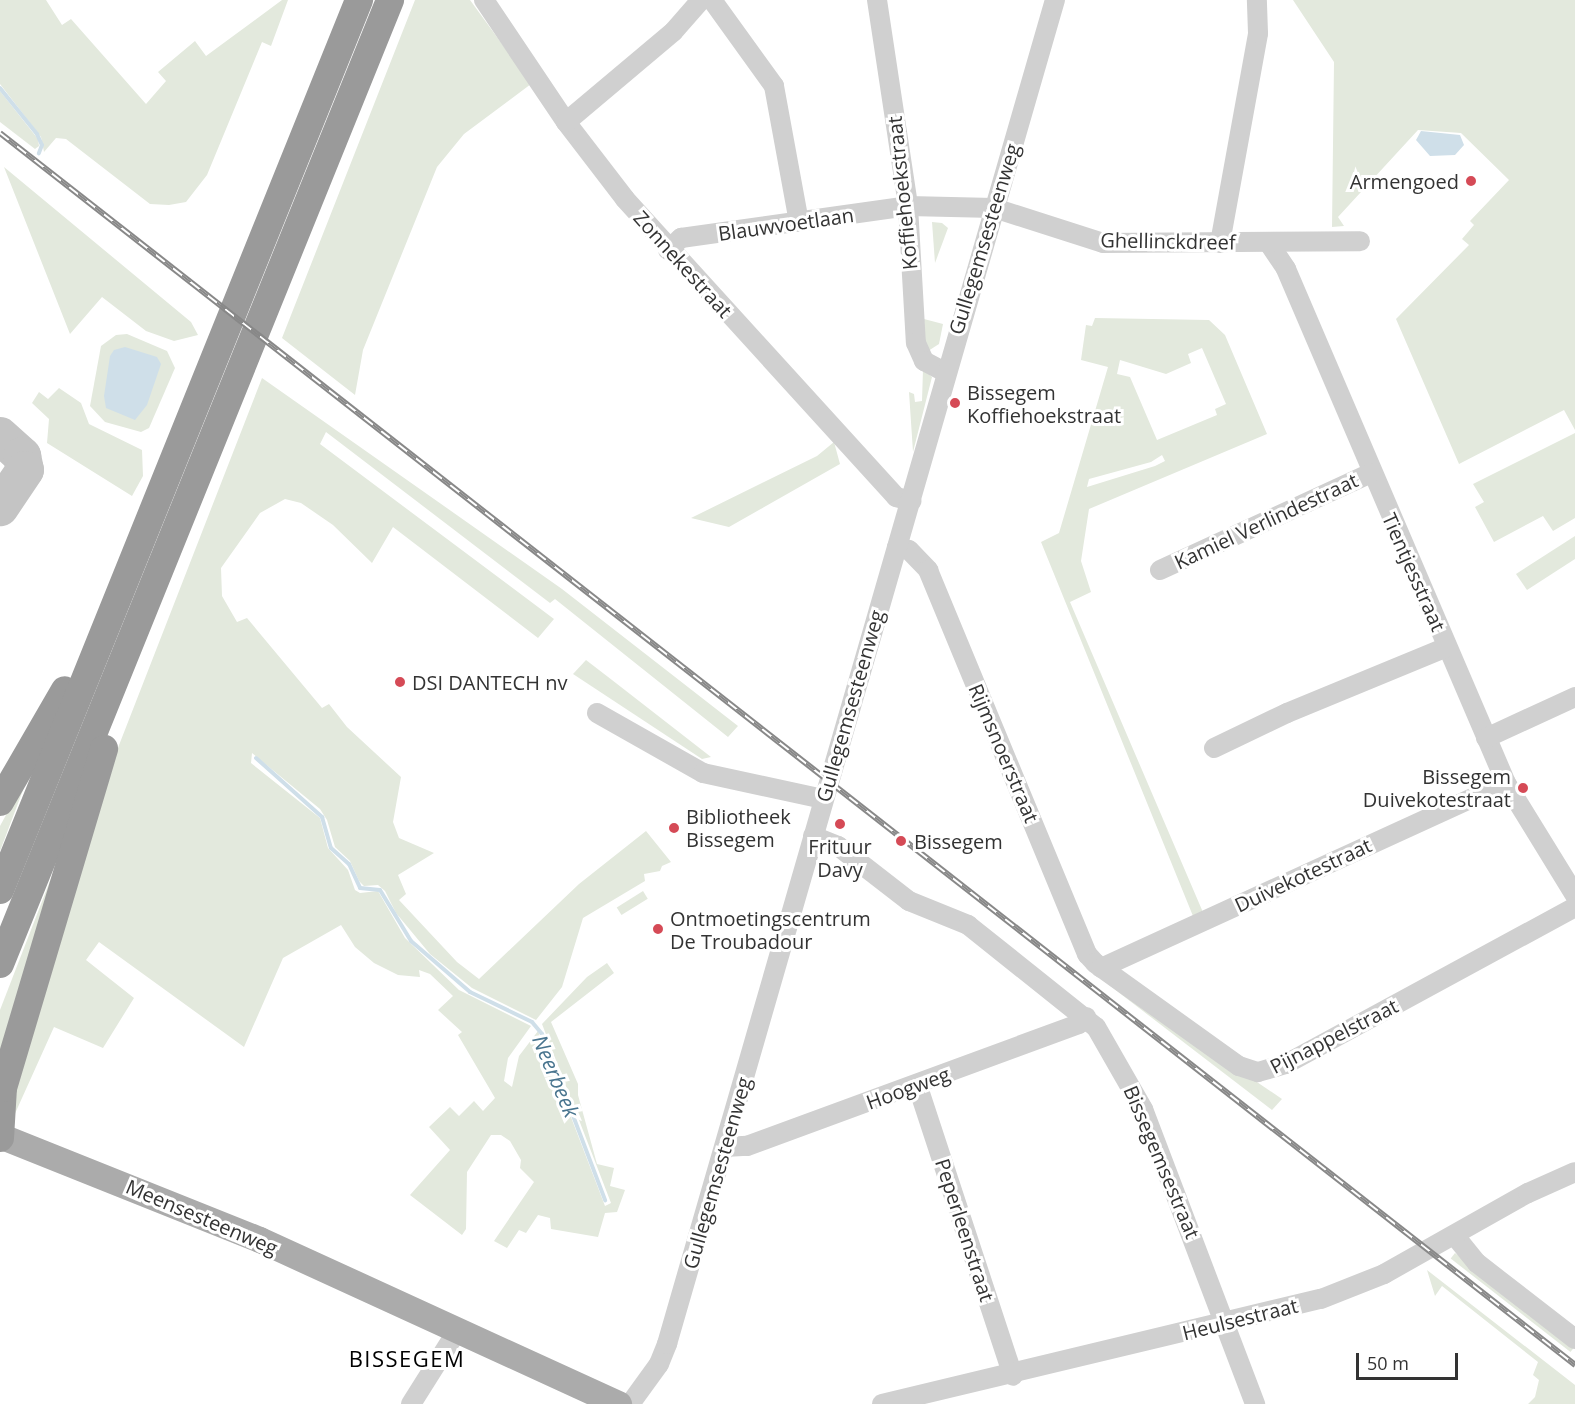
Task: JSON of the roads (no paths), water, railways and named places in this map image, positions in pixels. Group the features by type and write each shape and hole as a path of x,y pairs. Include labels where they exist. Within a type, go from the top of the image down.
{"highway":[{"path":"0,890 359,0"},
{"path":"0,964 138,629 390,0"},
{"path":"0,802 115,606"},
{"path":"0,1136 2,1090 138,629"}],"main road":[{"name":"Meensesteenweg","path":"0,1136 260,1240 456,1331"},
{"path":"456,1331 619,1404"}],"street":[{"name":"Zonnekestraat","path":"484,0 566,122 668,250 896,497 911,501"},
{"path":"566,122 673,33 701,0"},
{"path":"712,0 774,86 799,222"},
{"name":"Koffiehoekstraat","path":"877,0 908,206 916,344 924,361 945,372"},
{"name":"Gullegemsesteenweg","path":"630,1404 665,1353 823,799 911,501 945,372 1055,0"},
{"path":"1220,243 1258,33 1257,0"},
{"name":"Blauwvoetlaan","path":"668,250 681,238 908,206"},
{"name":"Ghellinckdreef","path":"908,206 994,208 1103,243 1360,241"},
{"name":"Tientjesstraat","path":"1268,242 1286,269 1371,473 1506,783 1575,895"},
{"name":"Kamiel Verlindestraat","path":"1160,570 1371,473"},
{"name":"Rijmsnoerstraat","path":"897,547 909,550 928,570 1087,954 1101,968"},
{"path":"1214,748 1287,713 1447,647"},
{"path":"1486,738 1575,697"},
{"path":"597,713 703,773 823,799"},
{"name":"Duivekotestraat","path":"1101,968 1506,783"},
{"name":"Bissegemsestraat","path":"813,836 838,846 916,905 953,917 1086,1017 1096,1027 1143,1108 1255,1404"},
{"name":"Pijnappelstraat","path":"1101,968 1239,1066 1258,1072 1286,1064 1575,907"},
{"name":"Hoogweg","path":"725,1147 747,1146 1079,1024 1086,1017"},
{"name":"Peperleenstraat","path":"917,1084 1013,1376"},
{"name":"Heulsestraat","path":"882,1404 1013,1376 1226,1324 1356,1286 1455,1236 1528,1193 1575,1172"},
{"path":"1455,1236 1477,1263 1575,1339"},
{"path":"412,1403 456,1331"}],"waterway":[{"path":"0,88 37,134 42,145 39,153"},
{"name":"Neerbeek","path":"256,758 322,817 331,848 349,864 360,888 380,890 411,941 470,992 532,1022 542,1034 605,1200"}],"railway":[{"path":"0,133 1575,1365"}],"place":[{"name":"Armengoed","path":"1471,181"},
{"name":"Bissegem Koffiehoekstraat","path":"955,403"},
{"name":"DSI DANTECH nv","path":"400,682"},
{"name":"Bissegem Duivekotestraat","path":"1523,788"},
{"name":"Frituur Davy","path":"840,824"},
{"name":"Bibliotheek Bissegem","path":"674,828"},
{"name":"Bissegem","path":"901,841"},
{"name":"Ontmoetingscentrum De Troubadour","path":"658,929"}],"district":[{"name":"BISSEGEM","path":"407,1359"}]}
